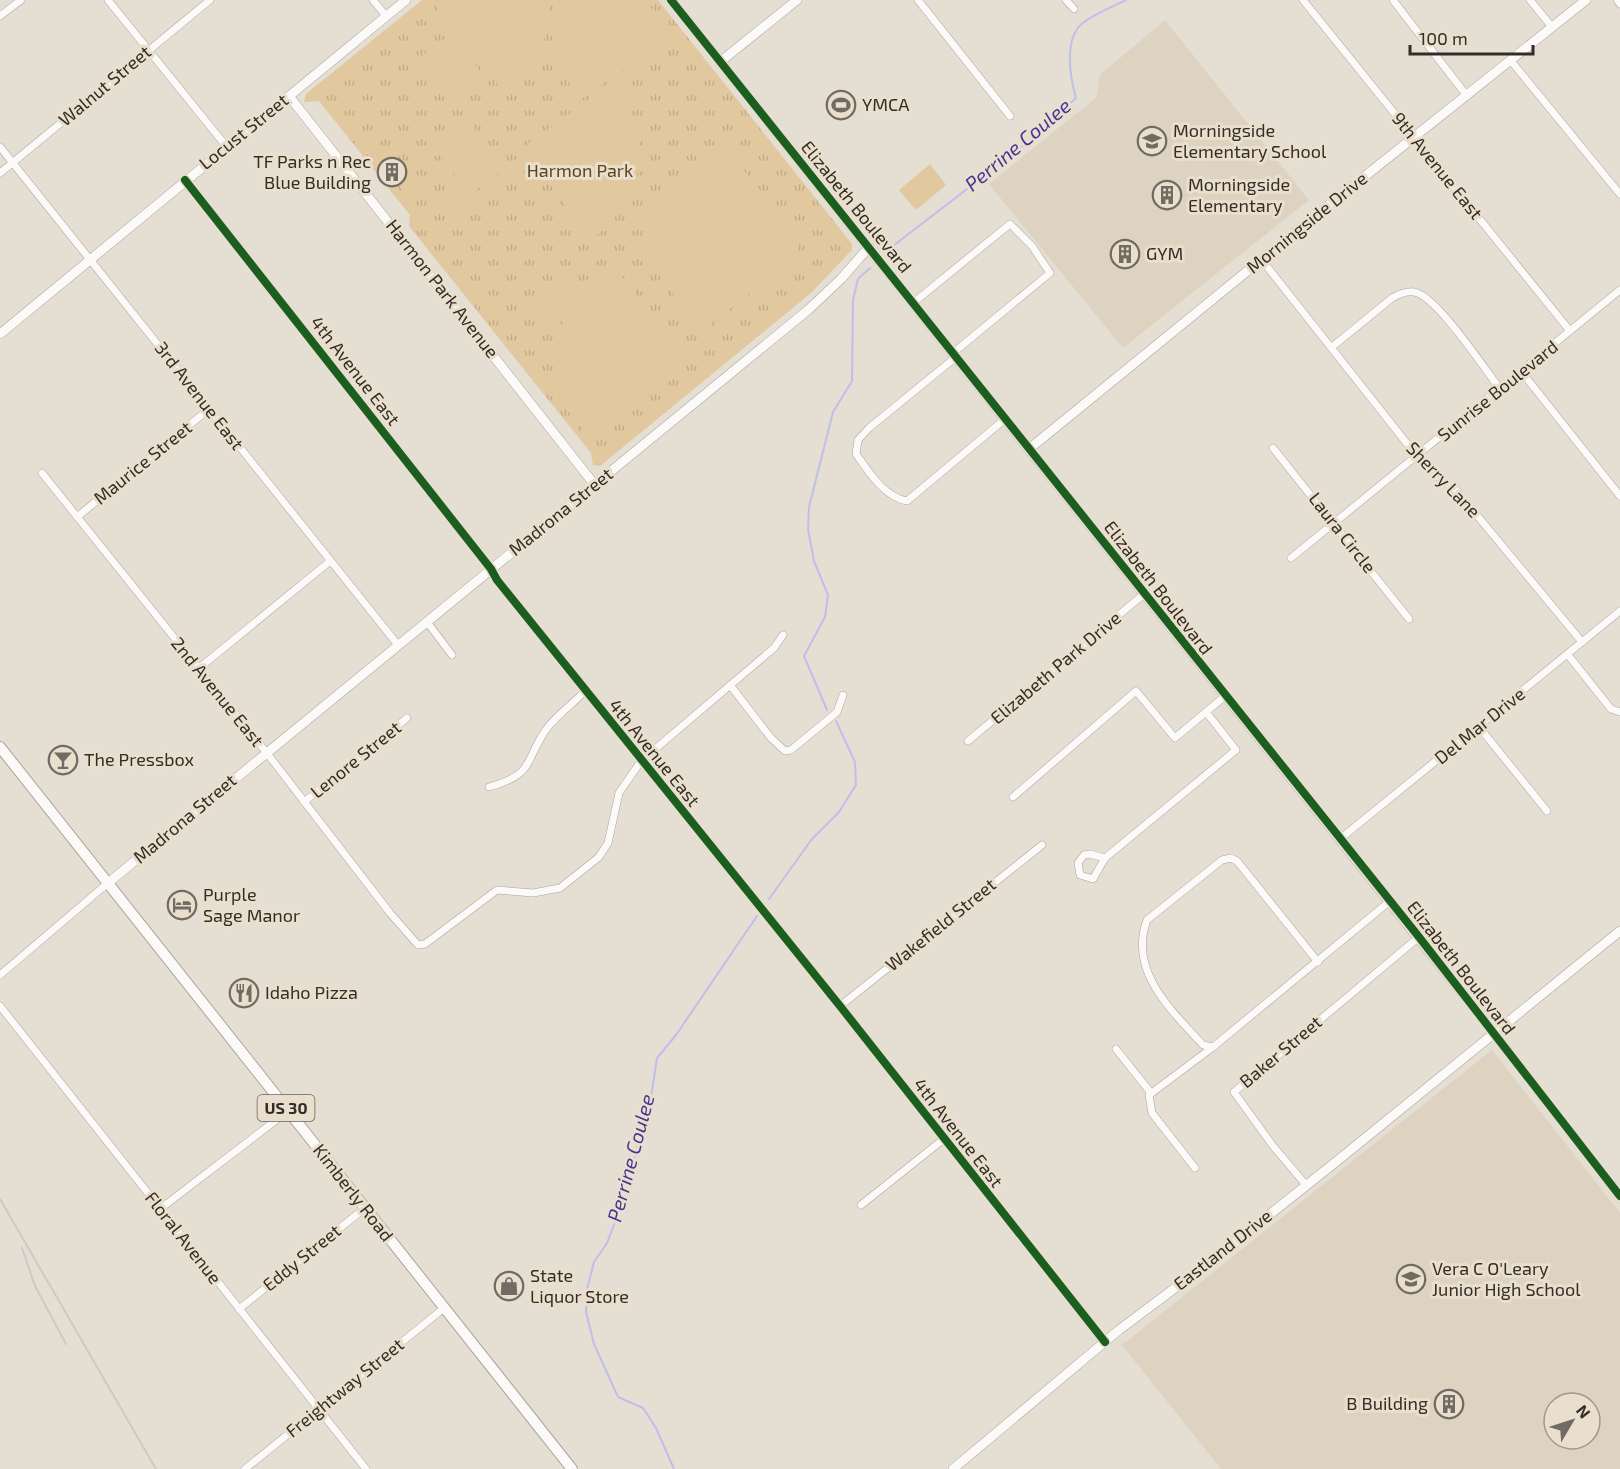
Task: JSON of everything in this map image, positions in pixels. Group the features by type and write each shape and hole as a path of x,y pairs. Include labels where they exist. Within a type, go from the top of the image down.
{"main road":[{"name":"Kimberly Road","path":"0,747 572,1469"}],"street":[{"path":"0,16 21,0"},
{"path":"108,0 226,146"},
{"name":"Walnut Street","path":"0,173 210,0"},
{"path":"373,0 386,16"},
{"name":"Locust Street","path":"0,334 406,0"},
{"name":"Elizabeth Boulevard","path":"670,0 1419,937 1620,1196"},
{"path":"720,62 797,0"},
{"path":"918,0 1010,116"},
{"path":"1066,0 1074,9"},
{"name":"9th Avenue East","path":"1303,0 1570,332"},
{"path":"1393,0 1467,96"},
{"path":"1530,0 1552,27"},
{"name":"Morningside Drive","path":"1029,449 1261,259 1586,0"},
{"path":"1617,0 1620,4"},
{"path":"1512,61 1620,194"},
{"name":"Harmon Park Avenue","path":"288,96 594,484"},
{"name":"3rd Avenue East","path":"0,147 329,562 398,645"},
{"name":"4th Avenue East","path":"185,180 491,569 497,580 840,1006 1105,1341"},
{"path":"913,303 1010,224 1032,246 1050,273 869,428 858,440 856,454 868,471 894,498 906,501 1005,419"},
{"name":"Madrona Street","path":"108,883 808,310 841,279 869,247"},
{"name":"Sherry Lane","path":"1261,259 1416,455 1429,470 1456,490 1582,642"},
{"name":"Sunrise Boulevard","path":"1291,558 1620,290"},
{"path":"1332,347 1392,298 1403,292 1413,292 1432,301 1500,388"},
{"path":"1521,371 1620,496"},
{"name":"Maurice Street","path":"78,517 209,409"},
{"name":"Laura Circle","path":"1274,447 1409,619"},
{"name":"2nd Avenue East","path":"42,473 266,752 390,913 418,945 425,944 497,890 533,893 560,888 599,857 608,843 619,793 641,761"},
{"path":"198,669 329,562"},
{"name":"Elizabeth Park Drive","path":"968,741 1144,594"},
{"name":"Del Mar Drive","path":"1340,839 1620,611"},
{"path":"427,622 452,655"},
{"path":"641,761 774,648 783,635"},
{"path":"1568,655 1611,709 1620,712"},
{"path":"730,685 771,738 785,750 791,750 837,712 843,695"},
{"path":"489,787 513,780 523,773 546,729 585,691"},
{"path":"1013,797 1136,691 1175,738 1225,696"},
{"path":"1106,858 1236,750 1206,712"},
{"name":"Lenore Street","path":"304,802 407,718"},
{"path":"1479,727 1547,811"},
{"name":"Wakefield Street","path":"840,1006 1042,845"},
{"path":"1213,1047 1203,1045 1147,977 1142,948 1143,931 1147,920 1163,907 1222,860 1231,858 1237,861 1318,962"},
{"path":"0,975 108,883"},
{"path":"1195,1168 1152,1113 1149,1095 1213,1047 1390,901"},
{"name":"Eastland Drive","path":"953,1469 1105,1341 1306,1185 1620,930"},
{"name":"Baker Street","path":"1306,1185 1273,1146 1234,1092 1419,937"},
{"name":"Floral Avenue","path":"0,1006 366,1469"},
{"path":"1116,1049 1151,1094"},
{"path":"160,1209 288,1111"},
{"path":"861,1205 945,1138"},
{"name":"Eddy Street","path":"239,1309 365,1208"},
{"name":"Freightway Street","path":"245,1469 444,1308"}],"shaded area":[{"name":"Morningside Elementary School","path":"1165,20 1309,200 1123,348 989,184 1096,98 1100,75"},
{"name":"Vera C O'Leary Junior High School","path":"1492,1050 1620,1213 1620,1469 1221,1469 1122,1345"}],"green space":[{"name":"Harmon Park","path":"422,0 658,0 852,244 852,250 811,293 600,466 593,465 591,453 409,226 410,215 319,101 304,102 306,94"},
{"path":"437,0 550,0 547,27 538,52 523,73 503,91 437,9"},
{"path":"560,0 645,0 667,28 665,40 579,101 561,64 558,52 556,29"},
{"path":"451,34 483,75 448,102 415,61"},
{"path":"614,81 636,123 640,145 639,165 634,185 624,204 610,222 592,239 526,154 529,143"},
{"path":"468,120 506,168 470,195 433,147"},
{"path":"723,145 800,239 798,256 703,330 657,272 647,251 646,232 651,214 661,198 691,169"},
{"path":"930,164 946,185 916,210 899,190"},
{"path":"414,175 419,181 405,193 400,187"},
{"path":"460,183 471,198 448,216 436,201"},
{"path":"614,266 685,358 685,368 593,442 574,420 565,405 557,383 554,363 555,344 570,310 597,280"},
{"path":"561,274 572,279 575,285 571,298 545,319 537,321 526,314 526,302"}],"waterway":[{"name":"Perrine Coulee","path":"889,249 1023,146 1076,98 1070,58 1073,37 1077,29 1094,16 1126,0"},
{"name":"Perrine Coulee","path":"827,710 804,656 825,617 828,595 814,561 808,529 809,507 833,412 852,381 853,300 858,279 870,268"},
{"name":"Perrine Coulee","path":"769,899 812,839 839,812 856,785 855,762 836,721"},
{"name":"Perrine Coulee","path":"674,1469 656,1428 643,1408 618,1397 594,1344 586,1312 587,1289 594,1262 607,1243 622,1204 652,1091 657,1058 676,1035 757,916"}],"railway":[{"path":"0,1199 156,1469"},
{"path":"22,1248 35,1286 66,1344"}],"cycle path":[{"path":"671,0 1419,937 1620,1196"},
{"path":"185,180 491,569 497,580 840,1006 1105,1342"}],"place":[{"name":"YMCA","path":"841,105"},
{"name":"Morningside Elementary School","path":"1152,141"},
{"name":"TF Parks n Rec Blue Building","path":"392,172"},
{"name":"Morningside Elementary","path":"1167,195"},
{"name":"GYM","path":"1125,254"},
{"name":"The Pressbox","path":"63,760"},
{"name":"Purple Sage Manor","path":"182,905"},
{"name":"Idaho Pizza","path":"244,993"},
{"name":"Vera C O'Leary Junior High School","path":"1411,1279"},
{"name":"State Liquor Store","path":"509,1286"},
{"name":"B Building","path":"1449,1404"}]}
